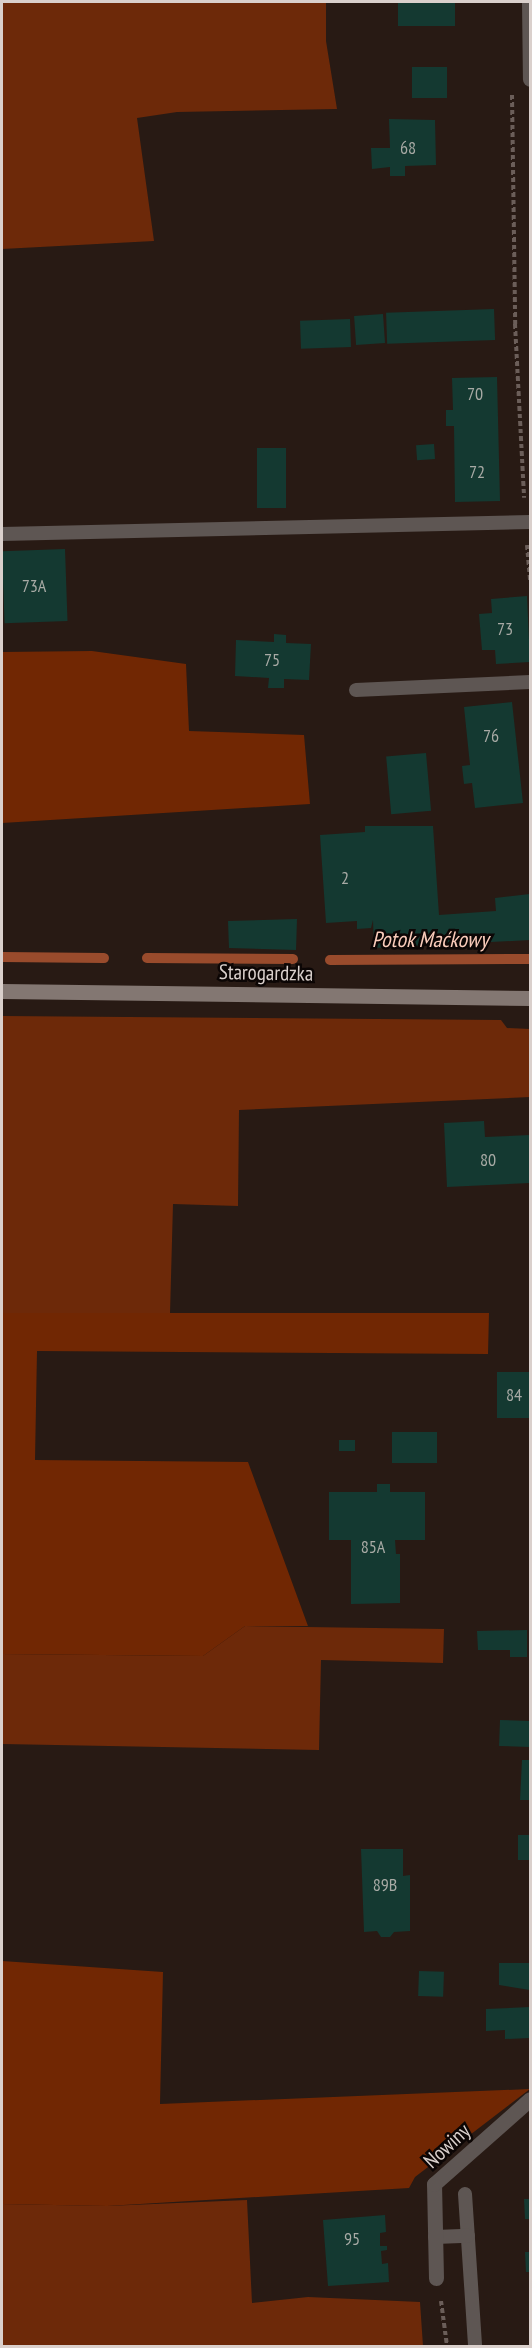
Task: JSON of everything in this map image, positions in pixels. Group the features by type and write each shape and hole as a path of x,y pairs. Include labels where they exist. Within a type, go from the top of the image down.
{"main road":[{"name":"Starogardzka","path":"2,991 531,998"}],"street":[{"path":"529,2 531,79"},
{"name":"Nowiny","path":"436,2278 434,2184 531,2099"}],"lane":[{"path":"2,534 528,522"},
{"path":"356,690 531,682"},
{"path":"465,2194 475,2346"},
{"path":"435,2238 468,2236"}],"path":[{"path":"512,85 515,324 531,580"},
{"path":"436,2278 432,2288 442,2301 447,2346"}],"shaded area":[{"path":"2,2 326,2 326,41 337,109 177,112 137,118 154,241 2,249"},
{"path":"92,651 186,664 189,731 304,735 310,804 2,823 2,652"},
{"path":"2,1016 501,1020 507,1028 530,1029 530,1097 239,1110 238,1206 173,1204 170,1314 2,1313"},
{"path":"2,1313 489,1313 488,1354 37,1351 35,1460 248,1462 308,1626 245,1626 203,1656 2,1654"},
{"path":"245,1626 444,1629 443,1663 321,1660 319,1750 2,1744 2,1654 203,1656"},
{"path":"2,1961 163,1972 160,2104 530,2089 415,2177 409,2188 107,2206 2,2204"},
{"path":"247,2200 252,2303 308,2297 420,2302 423,2346 2,2346 2,2204 107,2206"}],"building":[{"path":"398,2 455,2 455,26 398,26"},
{"path":"412,67 447,67 447,98 412,98"},
{"path":"389,119 435,120 436,165 405,166 405,176 390,176 390,167 372,169 371,148 390,148"},
{"path":"494,309 495,340 387,344 386,313"},
{"path":"383,314 385,343 356,345 354,316"},
{"path":"350,319 351,347 301,349 300,321"},
{"path":"497,377 500,501 455,502 454,426 446,426 446,410 453,410 452,378"},
{"path":"434,444 435,459 417,460 416,445"},
{"path":"257,448 286,448 286,508 257,508"},
{"path":"65,549 68,621 5,623 2,551"},
{"path":"527,596 530,662 496,664 495,650 482,650 479,614 492,613 491,599"},
{"path":"274,634 286,635 286,643 311,644 309,680 284,679 284,688 268,688 269,678 235,676 236,640 274,642"},
{"path":"512,702 523,803 475,808 472,783 464,784 462,766 470,765 464,707"},
{"path":"426,753 431,811 391,814 386,756"},
{"path":"365,826 433,826 439,915 496,911 495,898 530,894 530,940 374,948 373,920 371,928 357,929 357,921 326,923 320,835 365,832"},
{"path":"297,919 296,950 229,948 228,921"},
{"path":"484,1121 485,1137 530,1135 530,1183 447,1187 444,1123"},
{"path":"497,1372 530,1372 530,1418 497,1418"},
{"path":"392,1432 437,1432 437,1463 392,1463"},
{"path":"339,1440 355,1440 355,1451 339,1451"},
{"path":"377,1484 390,1484 390,1492 425,1492 425,1540 395,1540 396,1554 400,1554 400,1603 351,1604 351,1540 329,1540 329,1492 377,1492"},
{"path":"527,1630 527,1657 510,1657 510,1650 478,1650 477,1631"},
{"path":"500,1720 530,1721 529,1747 499,1746"},
{"path":"522,1760 530,1760 530,1800 520,1800"},
{"path":"518,1835 530,1835 530,1860 518,1860"},
{"path":"361,1849 403,1849 403,1876 410,1875 410,1931 394,1932 390,1937 381,1937 377,1931 364,1932"},
{"path":"499,1963 530,1963 530,1990 499,1985"},
{"path":"419,1971 444,1972 443,1997 418,1996"},
{"path":"530,2007 530,2038 505,2039 505,2030 486,2031 486,2009"},
{"path":"524,2199 530,2199 530,2219 525,2219"},
{"path":"385,2215 386,2232 380,2233 380,2246 387,2246 387,2250 381,2251 382,2264 388,2263 389,2282 328,2286 323,2220"},
{"path":"525,2252 530,2252 530,2272 526,2272"}],"waterway":[{"name":"Potok Maćkowy","path":"2,957 104,958"},
{"name":"Potok Maćkowy","path":"147,958 293,959"},
{"name":"Potok Maćkowy","path":"330,960 530,959"}]}
